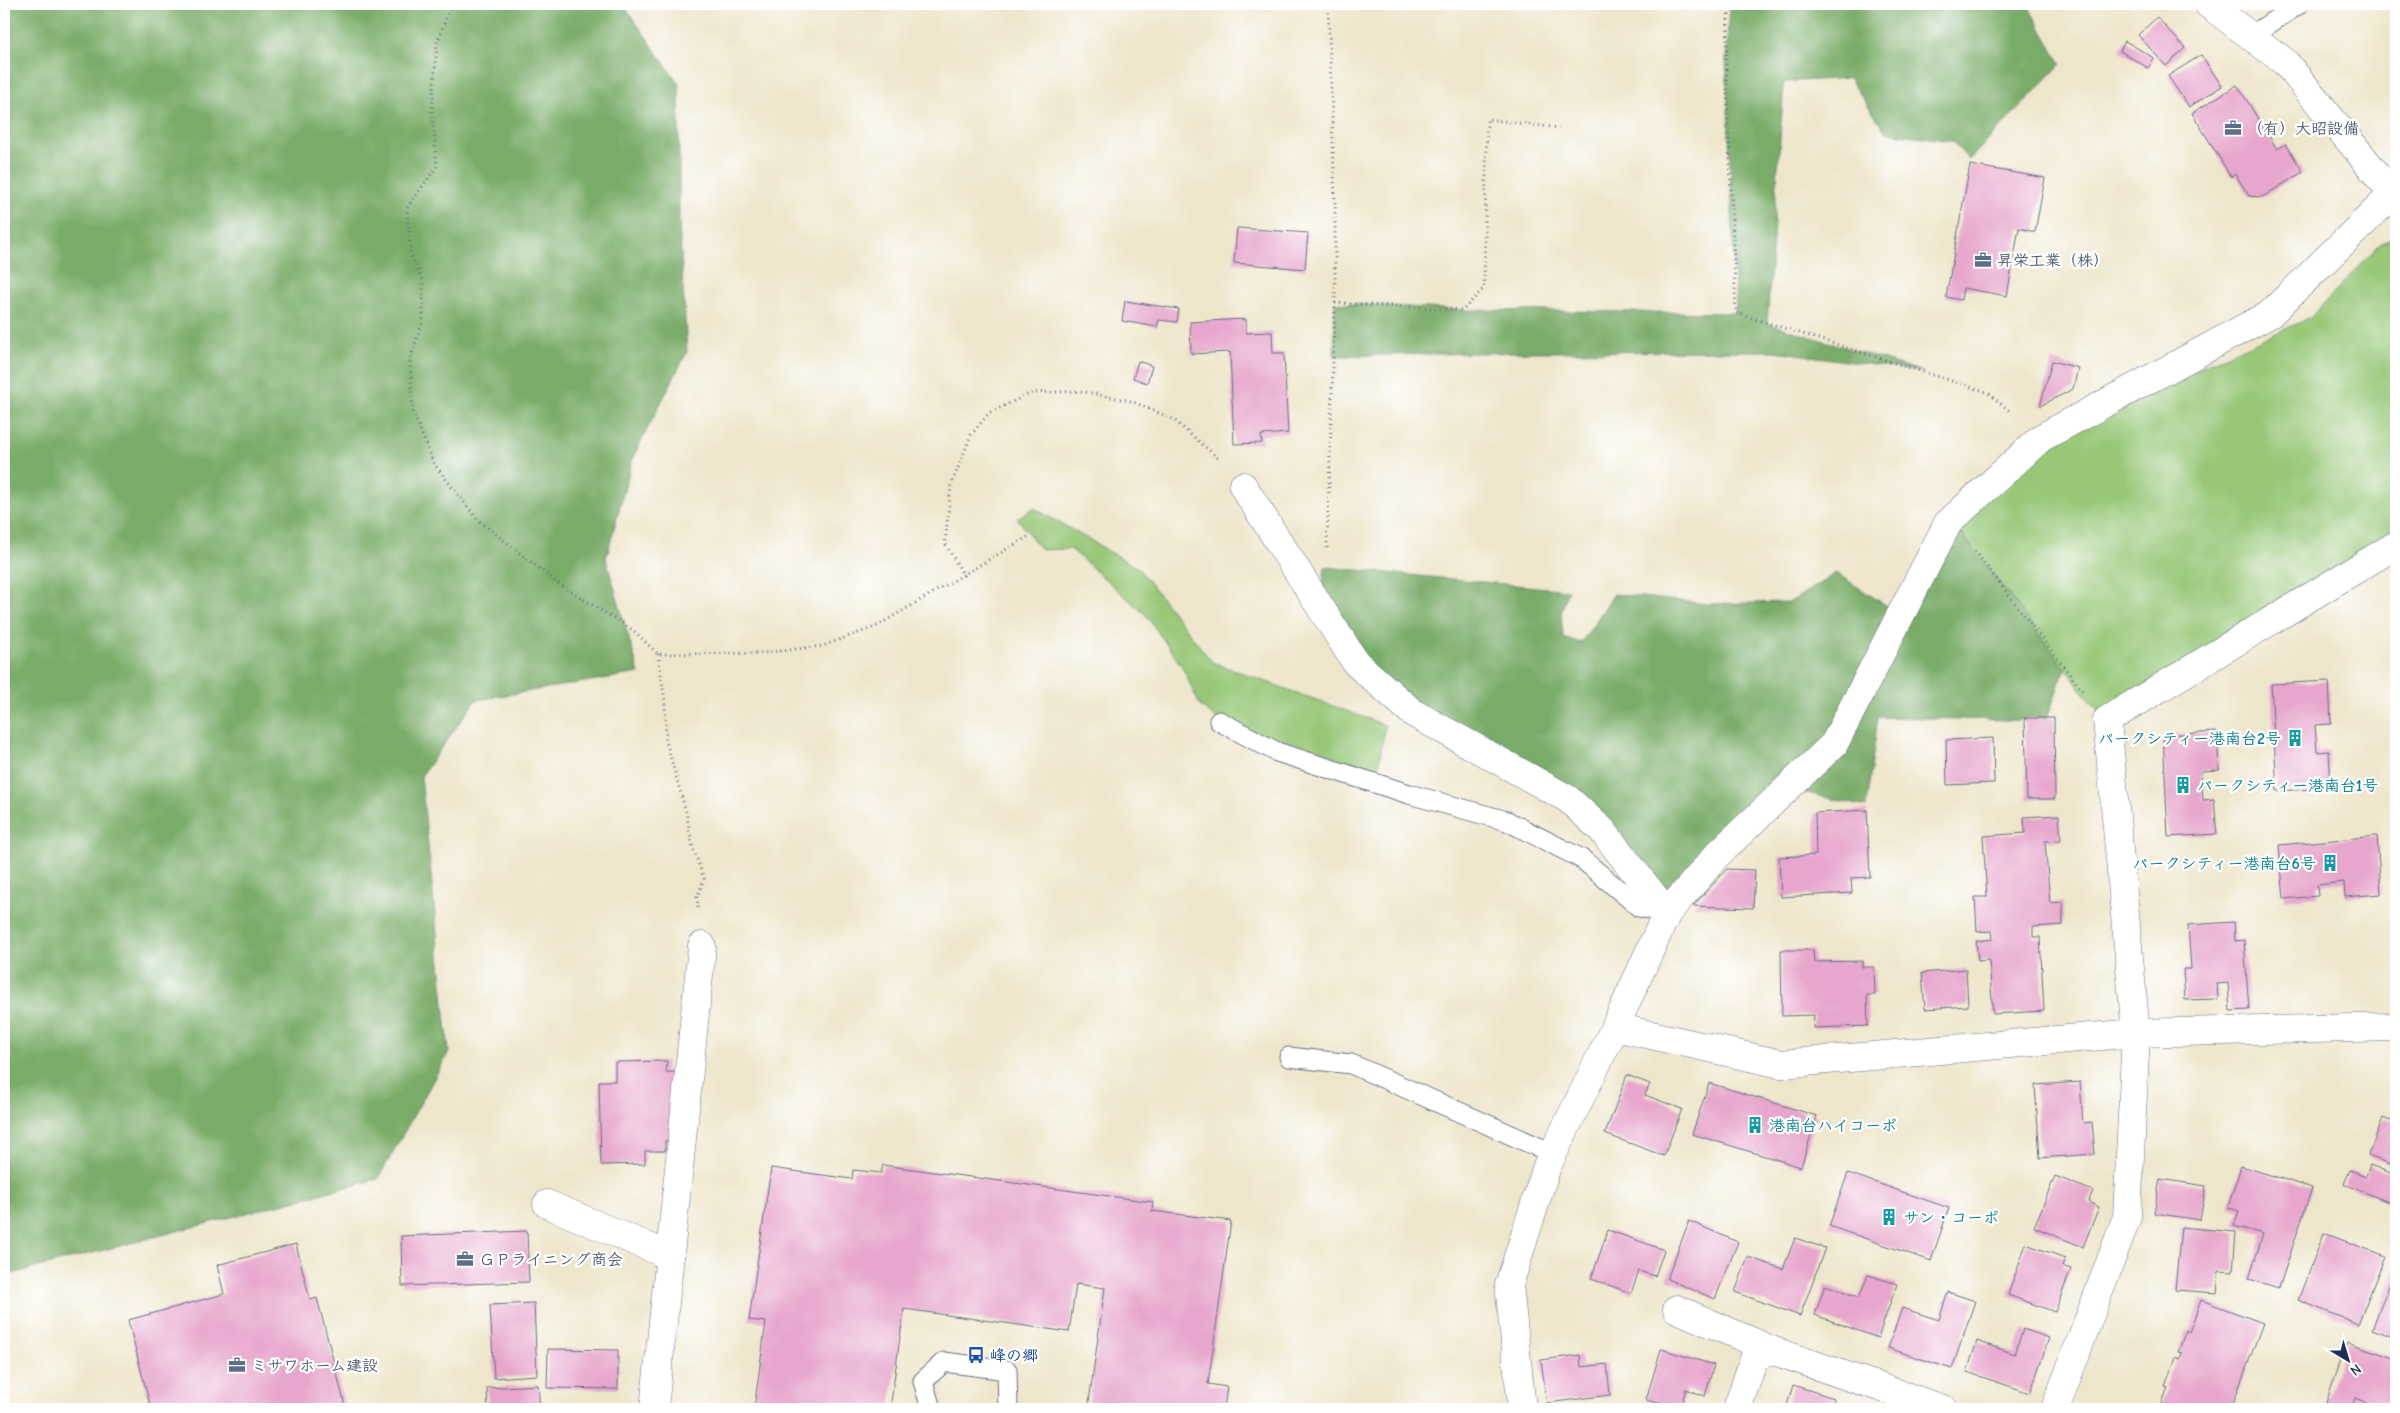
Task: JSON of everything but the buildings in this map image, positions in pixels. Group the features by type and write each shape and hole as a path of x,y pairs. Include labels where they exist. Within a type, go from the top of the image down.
{"street":[{"path":"1522,1409 1508,1286 1547,1166 1615,1028 1667,913 1718,854 1834,744 1948,523 2041,438 2270,314 2394,192 2285,62 2208,4"},
{"path":"1243,486 1352,660 1413,713 1568,799 1602,830 1667,913"},
{"path":"2054,1409 2127,1217 2136,1033 2107,720 2396,545"},
{"path":"654,1409 702,946"},
{"path":"1615,1028 1781,1064 2136,1033 2396,1026"},
{"path":"547,1204 670,1256"},
{"path":"1677,1309 1774,1352 1943,1409"},
{"path":"1738,1409 1755,1356 1774,1352"}],"lane":[{"path":"2251,36 2299,4"},
{"path":"1219,721 1277,752 1409,794 1507,821 1582,859 1640,907 1667,913"},
{"path":"1289,1057 1351,1064 1554,1154"},
{"path":"931,1409 923,1381 944,1362 1008,1370 1008,1409"}],"path":[{"path":"450,4 437,43 432,112 437,166 408,208 411,255 424,280 423,320 410,360 413,412 434,464 478,520 559,584 633,630 658,654 665,702 666,741 686,812 693,848 704,879 697,897 702,946"},
{"path":"1327,549 1335,303 1335,202 1328,4"},
{"path":"1729,4 1726,60 1736,313 1987,392 2041,438"},
{"path":"1335,303 1463,310 1484,288 1487,119 1558,128"},
{"path":"964,576 945,543 951,486 971,435 989,413 1031,393 1080,391 1131,401 1173,418 1207,446 1243,486"},
{"path":"658,654 763,653 822,646 875,627 1029,536"},
{"path":"1971,546 2085,695"}],"green space":[{"path":"4,4 623,4 679,84 679,222 687,352 633,457 606,559 639,673 476,700 421,776 449,1052 378,1179 4,1276"},
{"path":"1729,4 2027,4 2061,64 1969,160 1952,141 1886,132 1849,78 1784,82 1767,323 1923,372 1775,351 1532,352 1334,356 1335,303 1463,310 1736,313 1726,60"},
{"path":"2396,236 2396,545 2107,720 2090,701 1965,538 1948,523 2041,438 2310,318 2380,244"},
{"path":"1034,508 1138,568 1212,662 1385,725 1376,784 1219,721 1200,706 1183,668 1146,615 1071,549 1041,550 1017,518"},
{"path":"1948,523 1965,538 2065,668 2046,721 1878,717 1866,807 1787,788 1667,913 1602,830 1413,713 1320,609 1325,567 1568,590 1561,613 1563,637 1581,643 1614,594 1708,604 1790,602 1836,573 1901,615"}],"place":[{"name":"（有）大昭設備","path":"2233,128"},
{"name":"昇栄工業（株）","path":"1983,260"},
{"name":"パークシティー港南台2号","path":"2295,738"},
{"name":"パークシティー港南台1号","path":"2183,785"},
{"name":"パークシティー港南台6号","path":"2330,863"},
{"name":"港南台ハイコーポ","path":"1755,1125"},
{"name":"サン・コーポ","path":"1889,1217"},
{"name":"ＧＰライニング商会","path":"465,1259"},
{"name":"峰の郷","path":"976,1355"},
{"name":"ミサワホーム建設","path":"237,1365"}]}
